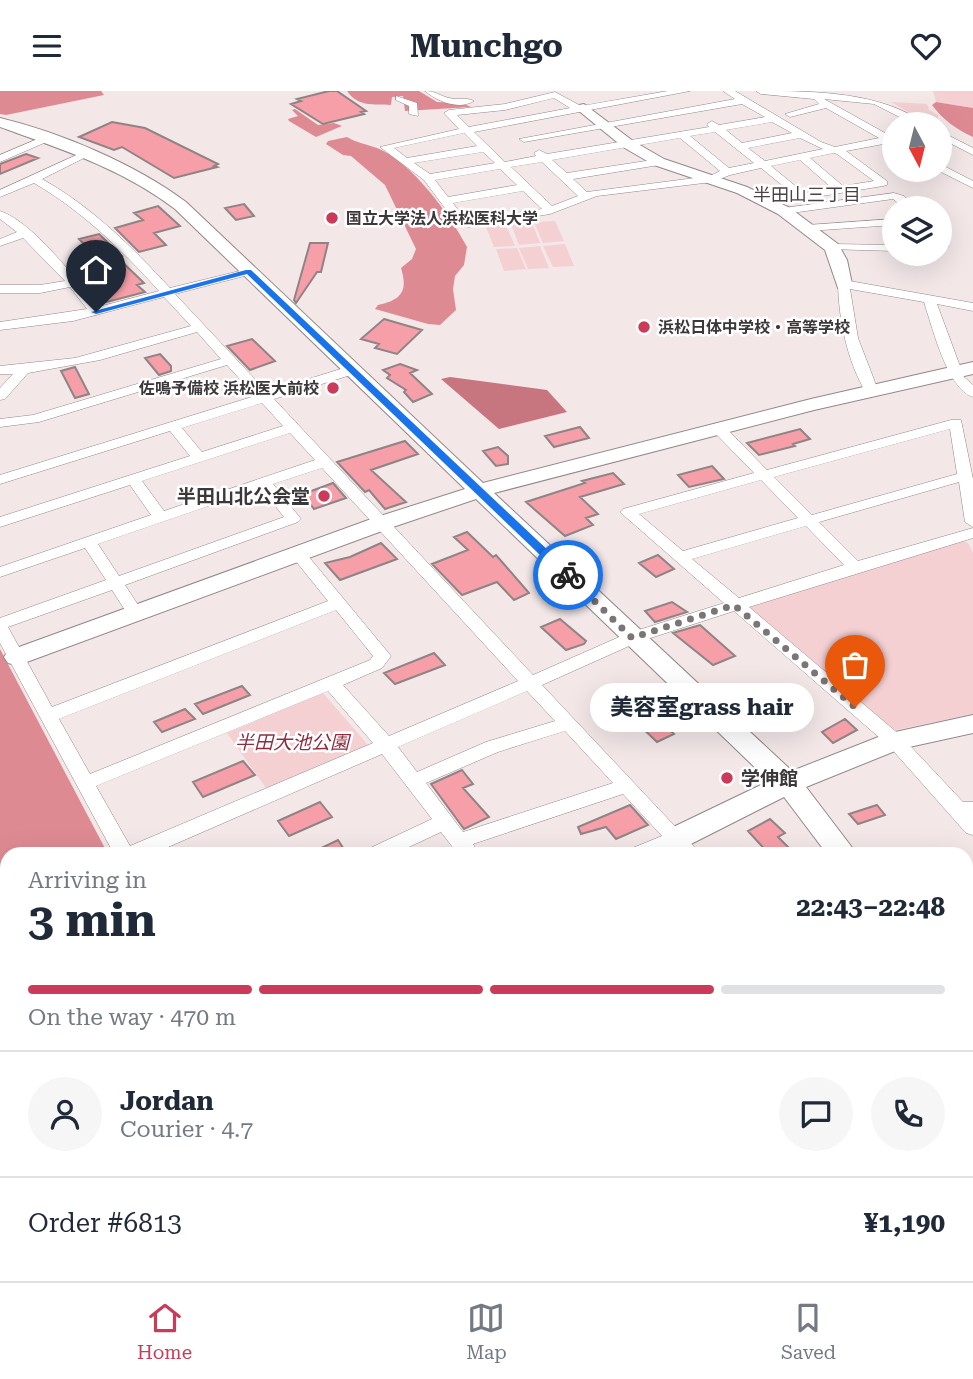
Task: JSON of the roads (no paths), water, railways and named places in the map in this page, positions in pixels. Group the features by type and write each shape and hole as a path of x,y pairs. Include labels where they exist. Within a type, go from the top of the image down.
{"street":[{"path":"430,91 446,101 501,100 540,91"},
{"path":"563,91 628,144 659,162 712,179 767,202 784,211 832,247 839,260 844,284 848,336 871,390"},
{"path":"623,91 634,100"},
{"path":"685,91 584,106 385,147 428,178 460,221 469,224 550,211 608,191 712,179 727,172 882,142"},
{"path":"728,91 800,135 841,152 883,183 767,202"},
{"path":"761,91 870,100 895,112"},
{"path":"870,100 888,91"},
{"path":"670,92 765,164 802,196"},
{"path":"550,211 449,113 491,109 555,95 584,106"},
{"path":"812,96 882,135"},
{"path":"399,98 414,105 412,113 415,114"},
{"path":"524,139 741,101"},
{"path":"790,114 828,105"},
{"path":"491,109 585,197"},
{"path":"428,178 771,119"},
{"path":"0,122 87,154 169,197 208,229 248,271 482,491 632,638 788,783 838,847"},
{"path":"682,134 727,172"},
{"path":"741,146 800,135"},
{"path":"0,159 47,138"},
{"path":"952,141 971,151"},
{"path":"406,161 486,148"},
{"path":"952,154 971,151"},
{"path":"0,194 87,154"},
{"path":"803,157 841,190"},
{"path":"565,177 659,162"},
{"path":"952,174 973,185"},
{"path":"34,179 69,199 124,246 228,361 683,846 788,783 895,741 973,724"},
{"path":"447,201 525,187"},
{"path":"784,211 882,198"},
{"path":"0,214 24,233 73,283 96,312"},
{"path":"808,228 882,223"},
{"path":"0,243 24,233"},
{"path":"832,247 882,247"},
{"path":"0,326 51,321 96,312 248,271"},
{"path":"0,289 40,289 73,283"},
{"path":"844,284 930,302 973,307"},
{"path":"930,302 973,393"},
{"path":"0,370 23,371 77,361 198,328"},
{"path":"0,423 34,419 228,361"},
{"path":"0,479 352,370"},
{"path":"16,657 382,523 482,491 871,390 964,370"},
{"path":"0,396 23,371"},
{"path":"973,522 956,423 628,512 895,741 966,809 973,828"},
{"path":"172,425 199,457"},
{"path":"0,522 291,428"},
{"path":"719,429 855,567"},
{"path":"0,572 324,462"},
{"path":"680,557 965,476"},
{"path":"132,479 161,518"},
{"path":"120,847 0,626 293,519 264,483"},
{"path":"148,847 632,638 855,567 973,533"},
{"path":"89,543 136,614"},
{"path":"86,783 376,664 382,656 298,554"},
{"path":"48,716 339,603"},
{"path":"331,683 385,744 464,847 626,786"},
{"path":"413,781 480,751 568,723"},
{"path":"390,847 444,822"}],"place":[{"name":"国立大学法人浜松医科大学","path":"332,218"},
{"name":"浜松日体中学校・高等学校","path":"644,327"},
{"name":"佐鳴予備校 浜松医大前校","path":"333,388"},
{"name":"半田山北公会堂","path":"324,496"},
{"name":"美容室grass hair","path":"855,707"},
{"name":"学伸館","path":"727,778"}],"district":[{"name":"半田山三丁目","path":"807,195"}],"park label":[{"name":"半田大池公園","path":"292,742"}]}
